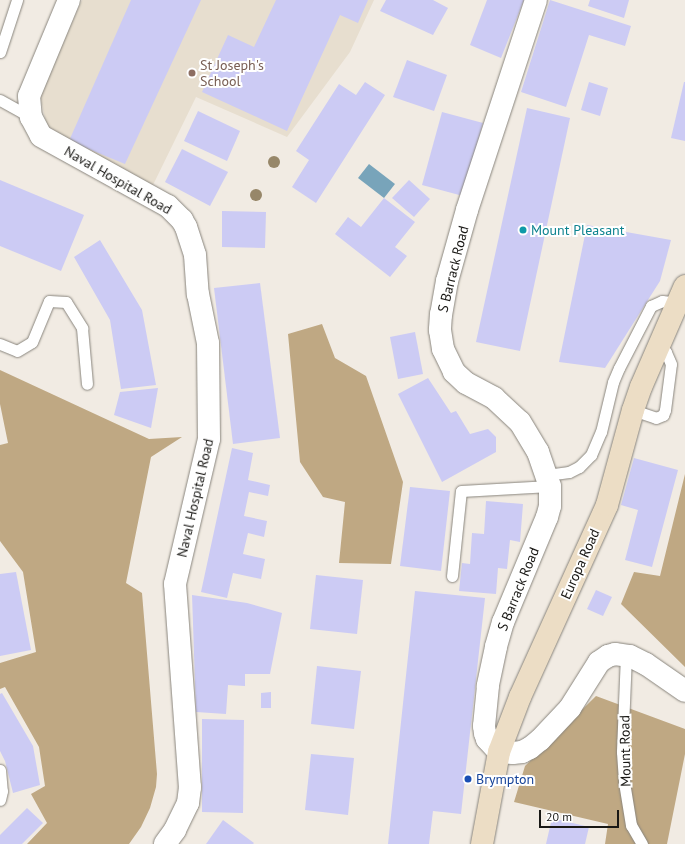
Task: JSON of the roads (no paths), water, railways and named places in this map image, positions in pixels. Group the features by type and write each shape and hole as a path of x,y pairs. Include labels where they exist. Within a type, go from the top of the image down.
{"main road":[{"name":"Europa Road","path":"482,844 499,752 520,697 607,505 633,410 682,294"}],"street":[{"name":"Naval Hospital Road","path":"69,0 29,96 31,117 41,136 168,206 176,212 186,227 195,255 198,294 208,343 210,439 175,584 190,787 188,803 175,830 165,844"},
{"name":"S Barrack Road","path":"499,752 487,739 485,733 484,726 488,686 503,622 547,517 550,506 548,481 538,452 520,422 494,398 466,383 454,372 443,349 440,330 442,301 463,224 536,0"},
{"path":"499,752 522,752 530,748 570,708 599,662 608,656 615,654 626,655 646,664 685,691"}],"lane":[{"path":"0,52 17,0"},
{"path":"0,100 31,117"},
{"path":"452,576 461,491 548,481 579,467 590,456 601,432 619,368 651,306 682,294"},
{"path":"0,344 17,351 32,342 48,301 66,302 82,328 87,384"},
{"path":"633,410 656,418 663,415 666,410 671,364 666,352 660,344"},
{"name":"Mount Road","path":"626,655 622,752 624,782 631,825 642,844"},
{"path":"0,770 2,791 0,800"}],"water":[{"path":"369,164 395,184 384,198 358,178"}],"place":[{"name":"St Joseph's School","path":"192,73"},
{"name":"Mount Pleasant","path":"523,230"},
{"name":"Brympton","path":"468,779"}]}
